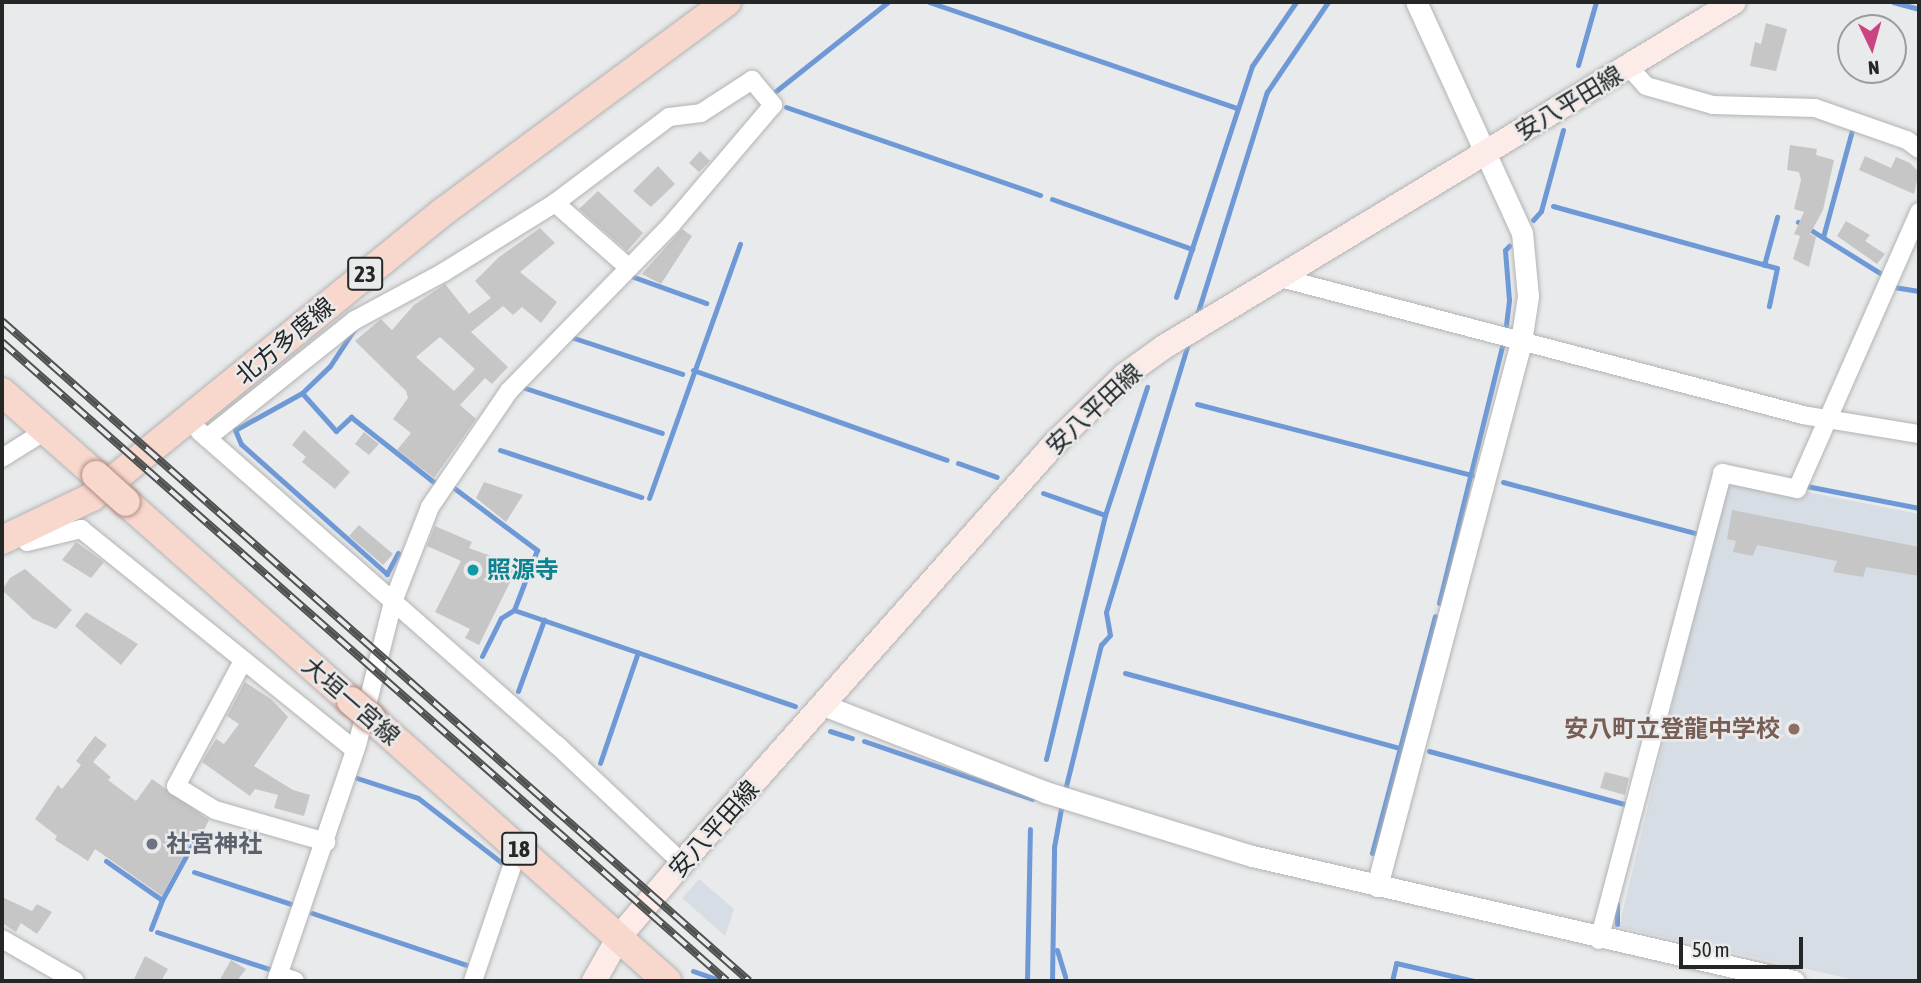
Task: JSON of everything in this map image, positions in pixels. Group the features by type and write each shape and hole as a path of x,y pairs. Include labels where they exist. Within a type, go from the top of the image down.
{"main road":[{"name":"北方多度線","path":"14,541 92,497 198,430 443,212 727,2"},
{"name":"安八平田線","path":"594,981 619,937 682,863 1055,443 1098,399 1164,347 1734,2"},
{"name":"18","path":"2,392 40,426"},
{"name":"大垣一宮線","path":"40,426 667,981"}],"street":[{"path":"1377,886 1521,342 1529,272 1522,233 1416,2"},
{"path":"1629,67 1646,86 1659,90 1713,105 1815,108 1908,140 1919,149"},
{"path":"283,979 355,750 393,602 430,507 482,426 509,391 721,170 773,105 752,80 701,113 668,117 555,203 444,272 355,320 198,430 393,602 557,745 682,863"},
{"path":"555,203 629,268"},
{"path":"1599,940 1722,473 1797,489 1919,212"},
{"path":"1277,277 1803,415 1829,416 1919,434"},
{"path":"2,458 40,426"},
{"path":"14,541 81,530 355,750"},
{"path":"243,662 176,786 215,810 326,842"},
{"path":"825,705 1045,792 1252,856 1599,940 1794,981"},
{"path":"473,981 518,849"},
{"path":"2,939 75,981"}],"shaded area":[{"name":"安八町立登龍中学校","path":"1735,484 1802,491 1919,514 1919,981 1860,981 1619,927 1724,490"},
{"path":"699,879 734,909 725,936 682,898"}],"building":[{"path":"1766,23 1787,29 1776,71 1750,66 1755,42 1761,44"},
{"path":"1790,145 1817,149 1816,155 1834,160 1823,210 1810,234 1816,237 1809,267 1793,259 1800,236 1794,234 1804,212 1794,209 1801,180 1799,172 1787,170"},
{"path":"700,151 710,161 699,172 689,163"},
{"path":"1865,156 1891,168 1896,157 1910,163 1919,172 1914,194 1859,170"},
{"path":"658,166 675,184 651,207 633,191"},
{"path":"598,191 643,233 627,251 579,209"},
{"path":"1846,221 1870,235 1865,241 1885,254 1877,264 1837,236"},
{"path":"540,228 555,243 520,272 557,302 541,323 522,307 513,315 503,306 471,332 508,367 492,384 485,378 460,405 476,419 434,478 397,450 411,433 393,419 408,398 406,391 355,341 381,319 392,330 414,305 445,284 469,314 491,298 475,281 499,257","holes":["440,337 475,369 454,391 416,357"]},
{"path":"682,229 692,236 661,284 642,274"},
{"path":"304,430 350,472 335,489 302,462 306,457 292,445"},
{"path":"364,432 379,444 369,455 355,444"},
{"path":"484,482 523,495 506,522 476,498"},
{"path":"1732,510 1919,547 1919,576 1866,567 1863,577 1833,572 1837,561 1757,545 1753,556 1733,552 1736,541 1727,539"},
{"path":"359,525 393,554 383,565 349,536"},
{"path":"435,526 472,542 469,548 518,566 479,645 465,638 470,629 435,612 461,561 427,546"},
{"path":"76,542 104,562 91,578 62,560"},
{"path":"25,569 72,610 56,629 33,619 2,590 10,578"},
{"path":"86,612 138,644 121,665 75,626"},
{"path":"245,682 271,699 288,717 254,766 293,790 310,795 304,816 274,808 278,795 255,789 250,796 202,762 216,739 224,744 239,724 227,716"},
{"path":"95,736 107,745 93,762 111,777 108,780 136,801 152,779 209,820 203,832 198,829 162,896 95,849 88,861 55,840 57,836 35,819 58,785 62,789 81,765 76,761"},
{"path":"1605,772 1629,778 1625,795 1600,788"},
{"path":"2,897 32,911 37,904 52,912 37,934 21,923 16,932 2,923"},
{"path":"145,956 168,969 161,981 133,981"},
{"path":"231,960 246,969 237,981 219,981"}],"waterway":[{"path":"776,91 888,2"},
{"path":"929,2 1236,108"},
{"path":"1176,297 1252,66 1296,2"},
{"path":"1196,318 1267,92 1328,2"},
{"path":"1578,65 1596,2"},
{"path":"1893,2 1919,9"},
{"path":"786,107 1040,195"},
{"path":"1533,220 1541,211 1563,130"},
{"path":"1823,237 1852,130"},
{"path":"1052,199 1192,249"},
{"path":"1553,206 1777,268 1769,306"},
{"path":"1764,265 1777,217"},
{"path":"1798,222 1883,275"},
{"path":"649,498 740,244"},
{"path":"1505,333 1509,300 1505,250 1509,246"},
{"path":"631,276 706,303"},
{"path":"1894,287 1919,291"},
{"path":"302,393 330,366 355,328"},
{"path":"574,338 682,374"},
{"path":"1064,794 1101,645 1110,635 1106,612 1189,341"},
{"path":"1439,603 1502,346"},
{"path":"693,370 947,460"},
{"path":"1046,759 1105,515 1147,387"},
{"path":"525,388 662,433"},
{"path":"398,553 387,574 241,444 235,430 302,393 336,431 351,417 436,484"},
{"path":"1197,404 1472,475"},
{"path":"500,450 641,497"},
{"path":"958,463 997,477"},
{"path":"1503,482 1699,534"},
{"path":"1806,486 1919,508"},
{"path":"454,488 537,550 514,610 795,706"},
{"path":"1043,493 1105,515"},
{"path":"482,656 501,618 514,610"},
{"path":"1372,853 1435,616"},
{"path":"518,691 544,620"},
{"path":"600,763 638,652"},
{"path":"1125,673 1400,748"},
{"path":"830,731 852,738"},
{"path":"864,741 1032,799"},
{"path":"1429,751 1628,805"},
{"path":"357,778 418,798 506,866"},
{"path":"1052,981 1054,847 1062,803"},
{"path":"1027,981 1030,829"},
{"path":"162,900 199,832"},
{"path":"106,861 162,900 151,929"},
{"path":"194,872 294,905"},
{"path":"1617,904 1617,924"},
{"path":"312,913 472,967"},
{"path":"157,932 275,971"},
{"path":"1057,950 1065,977"},
{"path":"1392,981 1396,963 1474,981"},
{"path":"693,971 722,981"}],"railway":[{"path":"2,321 749,981"},
{"path":"2,342 727,981"}],"place":[{"name":"照源寺","path":"473,570"},
{"name":"安八町立登龍中学校","path":"1794,729"},
{"name":"社宮神社","path":"152,844"}]}
